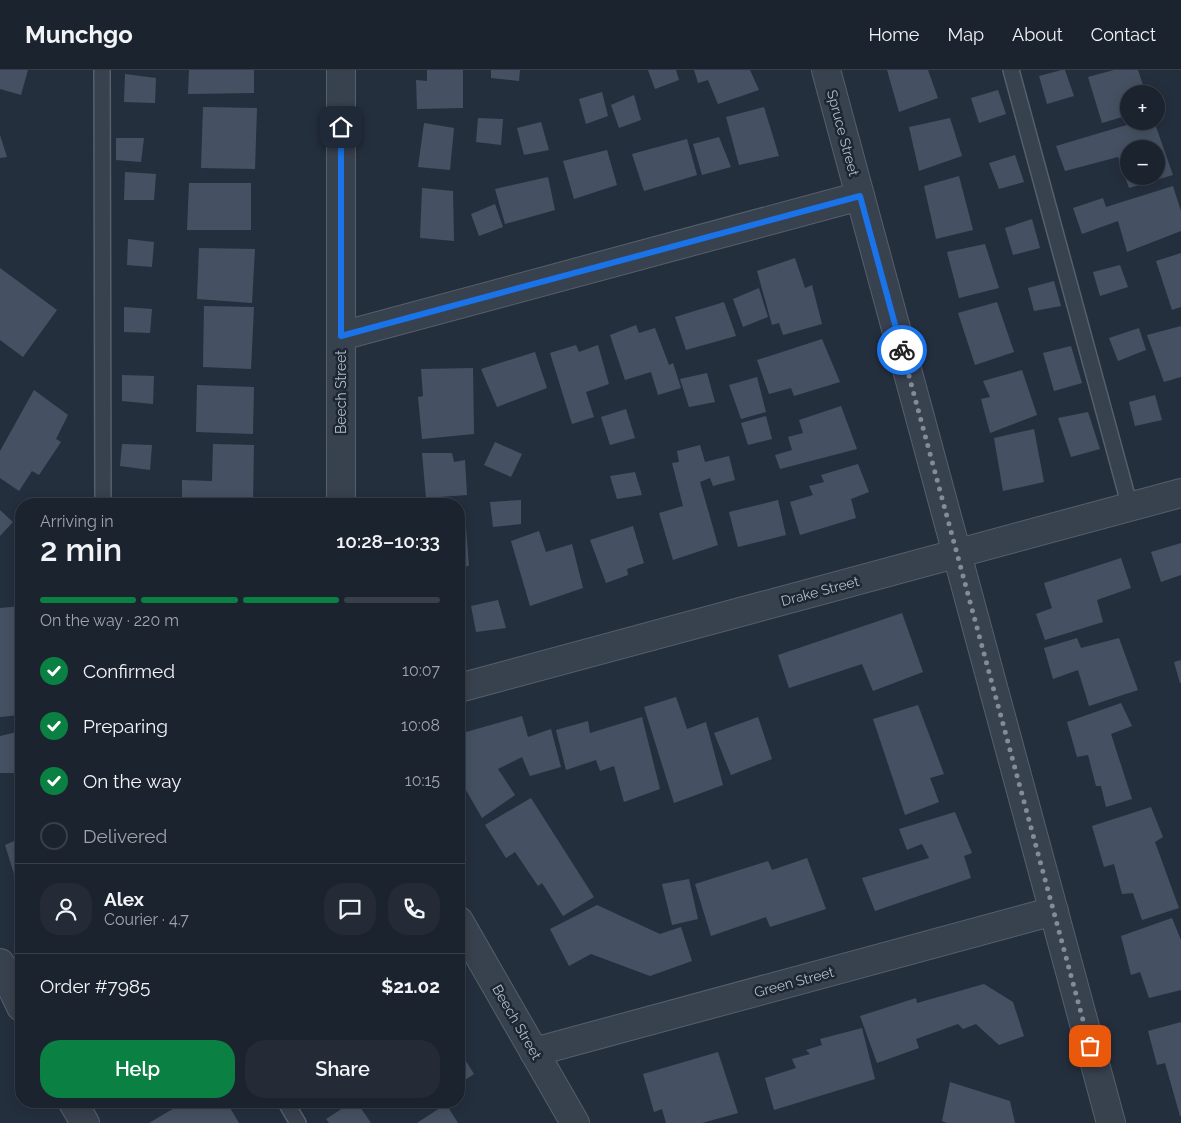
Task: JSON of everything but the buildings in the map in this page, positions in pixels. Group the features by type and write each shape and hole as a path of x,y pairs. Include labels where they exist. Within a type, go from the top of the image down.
{"street":[{"name":"Beech Street","path":"340,70 341,498"},
{"name":"Spruce Street","path":"826,70 1111,1123"},
{"path":"341,336 860,196"},
{"name":"Drake Street","path":"465,686 1181,493"},
{"name":"Green Street","path":"534,1052 1054,912"},
{"name":"Beech Street","path":"465,931 575,1123"},
{"path":"0,963 15,994"},
{"path":"76,1108 85,1123"}],"lane":[{"path":"102,70 103,498"},
{"path":"1011,70 1130,507"},
{"path":"289,1108 298,1123"}],"way so far":[{"path":"902,350 1090,1046"}],"route":[{"path":"341,127 341,336 860,196 902,350"}]}
